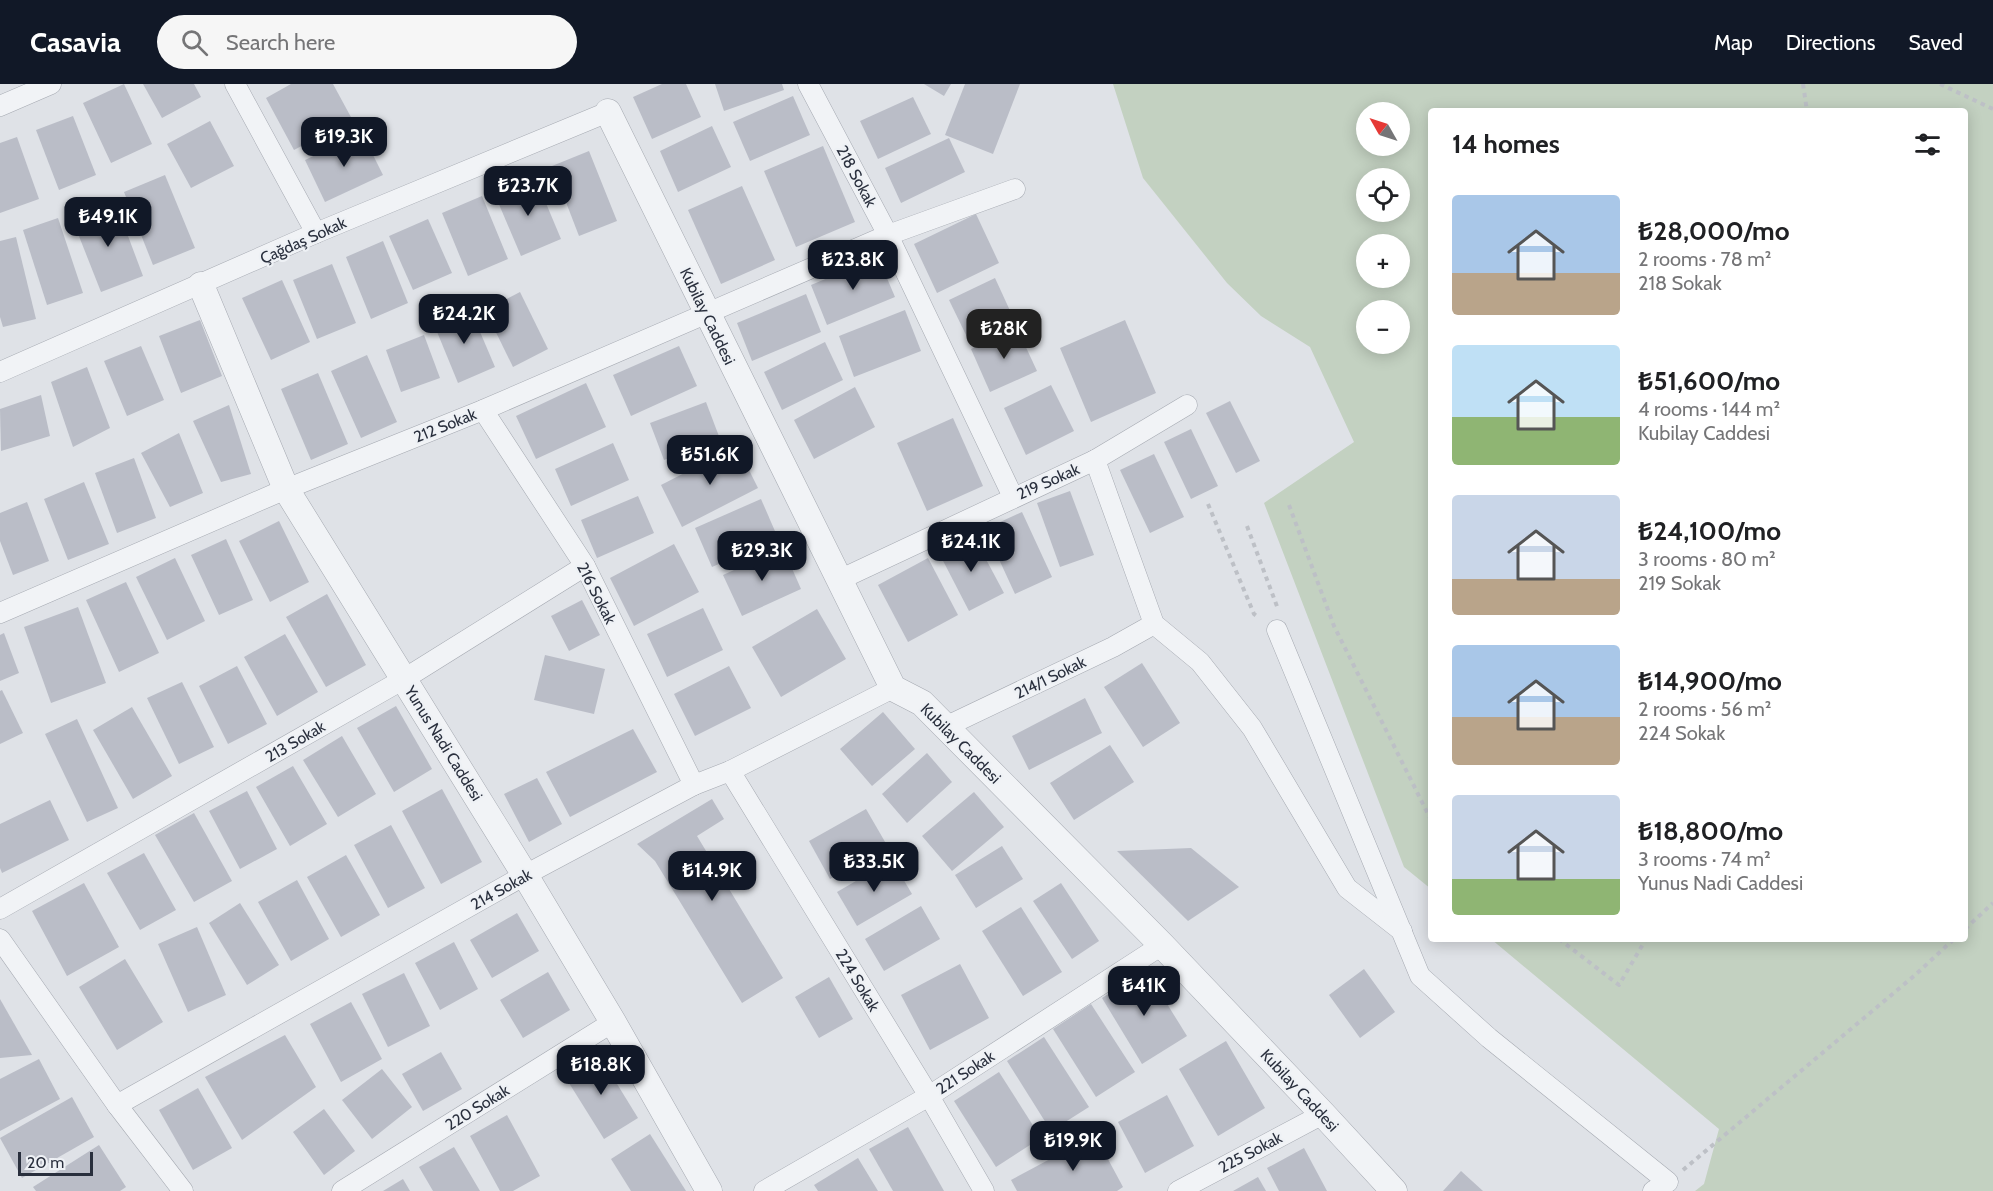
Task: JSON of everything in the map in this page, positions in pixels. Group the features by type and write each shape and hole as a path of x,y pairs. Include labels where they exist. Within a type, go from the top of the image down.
{"street":[{"path":"0,106 51,84"},
{"path":"235,84 316,233"},
{"name":"218 Sokak","path":"808,84 888,235 1013,497"},
{"name":"Çağdaş Sokak","path":"0,372 316,233 608,112"},
{"name":"Kubilay Caddesi","path":"608,112 892,688 922,703 1162,945 1394,1191"},
{"name":"212 Sokak","path":"0,613 286,489 483,410 888,235 1015,189"},
{"name":"Yunus Nadi Caddesi","path":"201,285 286,489 525,875 613,1022 709,1191"},
{"name":"219 Sokak","path":"839,580 1095,460 1187,405"},
{"name":"216 Sokak","path":"483,410 585,566 694,785"},
{"path":"1095,460 1154,624 1200,662 1252,728 1347,888 1404,933"},
{"name":"213 Sokak","path":"0,909 404,679 585,566"},
{"name":"214/1 Sokak","path":"945,727 1113,647 1154,624"},
{"path":"1277,630 1420,976 1660,1187"},
{"name":"214 Sokak","path":"117,1105 525,875 694,785 730,771 892,688"},
{"name":"224 Sokak","path":"730,771 929,1096 984,1191"},
{"path":"0,939 117,1105 183,1191"},
{"name":"221 Sokak","path":"764,1191 929,1096 1162,945"},
{"name":"220 Sokak","path":"342,1191 613,1022"},
{"name":"225 Sokak","path":"1178,1191 1323,1114"}],"path":[{"path":"1803,84 1807,108"},
{"path":"1940,84 1993,109"},
{"path":"1208,504 1254,614 1277,630 1278,604 1247,526"},
{"path":"1289,505 1334,626 1428,814"},
{"path":"1968,926 1993,903"},
{"path":"1563,942 1619,985 1644,942"},
{"path":"1660,1187 1914,976 1951,942"}],"green space":[{"path":"1113,84 1993,84 1993,1191 1695,1191 1704,1184 1719,1129 1495,942 1968,942 1968,108 1428,108 1428,887 1404,867 1264,503 1354,442 1310,347 1261,316 1227,283 1143,178"}],"building":[{"path":"124,84 152,144 111,163 83,103"},
{"path":"143,84 194,84 201,97 162,118"},
{"path":"291,84 333,84 352,119 294,150 266,98"},
{"path":"662,84 686,84 701,117 652,139 633,97"},
{"path":"715,84 782,84 784,90 724,111"},
{"path":"924,84 951,84 944,96"},
{"path":"965,84 1020,84 993,154 945,135"},
{"path":"793,96 810,135 750,161 733,122"},
{"path":"913,97 931,134 878,159 860,121"},
{"path":"73,116 96,175 59,190 36,130"},
{"path":"210,121 234,166 191,188 167,144"},
{"path":"712,126 731,167 678,192 660,151"},
{"path":"362,133 383,175 325,202 305,160"},
{"path":"17,137 39,199 0,213 0,143"},
{"path":"949,138 965,172 901,203 885,168"},
{"path":"823,146 855,222 796,247 764,171"},
{"path":"589,151 617,221 579,236 552,166"},
{"path":"165,175 195,248 153,265 124,192"},
{"path":"535,177 561,239 521,256 495,195"},
{"path":"742,186 775,260 721,284 688,210"},
{"path":"482,196 508,259 468,276 442,213"},
{"path":"116,204 143,276 101,292 73,221"},
{"path":"976,214 999,263 937,293 914,244"},
{"path":"58,218 83,293 47,305 23,230"},
{"path":"428,219 452,273 413,290 389,236"},
{"path":"16,237 36,319 3,327 0,317 0,241"},
{"path":"383,241 408,303 371,319 346,257"},
{"path":"878,257 895,297 827,325 811,285"},
{"path":"332,264 356,323 317,339 293,280"},
{"path":"995,278 1012,315 967,337 949,300"},
{"path":"282,280 310,342 271,360 242,298"},
{"path":"520,292 548,349 513,367 485,310"},
{"path":"806,294 821,332 752,361 737,323"},
{"path":"469,306 495,367 458,383 433,322"},
{"path":"905,310 921,351 854,377 839,336"},
{"path":"200,320 222,376 181,393 159,336"},
{"path":"1125,320 1156,393 1091,422 1060,348"},
{"path":"1017,328 1037,371 990,392 971,349"},
{"path":"424,335 440,378 401,392 386,350"},
{"path":"825,342 843,380 782,410 764,372"},
{"path":"141,346 164,400 127,416 104,361"},
{"path":"679,346 697,386 631,416 613,375"},
{"path":"367,355 397,422 361,438 331,371"},
{"path":"87,367 110,428 73,447 51,382"},
{"path":"318,373 348,444 311,460 281,389"},
{"path":"586,383 606,427 536,459 516,416"},
{"path":"1051,385 1074,431 1026,455 1004,408"},
{"path":"855,387 875,427 814,459 794,420"},
{"path":"41,395 50,436 1,451 0,409"},
{"path":"1230,401 1260,461 1236,473 1206,413"},
{"path":"706,402 720,439 664,460 650,423"},
{"path":"229,405 251,474 221,482 193,421"},
{"path":"953,418 983,486 927,511 897,443"},
{"path":"1191,429 1218,486 1191,499 1164,442"},
{"path":"179,433 203,493 170,507 141,453"},
{"path":"613,443 629,480 571,506 555,469"},
{"path":"737,446 758,488 682,527 661,485"},
{"path":"1154,454 1184,517 1150,533 1120,470"},
{"path":"134,458 156,518 117,533 95,473"},
{"path":"84,482 109,544 68,560 44,499"},
{"path":"1070,491 1094,555 1060,567 1037,503"},
{"path":"638,496 654,533 597,558 581,520"},
{"path":"761,499 778,538 712,567 695,528"},
{"path":"27,502 49,561 13,575 0,541 0,513"},
{"path":"1022,512 1052,577 1015,594 985,529"},
{"path":"279,521 309,582 270,602 239,541"},
{"path":"973,535 1004,593 969,611 939,553"},
{"path":"226,539 253,600 219,615 191,555"},
{"path":"674,544 699,592 634,626 610,578"},
{"path":"783,548 801,589 742,616 723,575"},
{"path":"175,558 205,621 167,640 136,577"},
{"path":"928,558 958,615 908,642 878,585"},
{"path":"126,582 159,653 119,672 86,600"},
{"path":"327,594 366,665 326,687 286,617"},
{"path":"582,600 600,635 569,651 551,616"},
{"path":"78,607 106,683 51,703 24,627"},
{"path":"703,608 723,650 667,677 647,634"},
{"path":"817,609 846,659 781,697 752,647"},
{"path":"4,633 19,673 0,681 0,635"},
{"path":"285,634 318,692 277,716 244,657"},
{"path":"545,655 605,669 594,714 534,700"},
{"path":"1142,663 1180,723 1143,747 1104,687"},
{"path":"237,666 267,724 228,744 199,686"},
{"path":"729,666 751,708 695,736 674,694"},
{"path":"182,682 214,747 179,764 147,698"},
{"path":"2,690 23,733 0,744 0,691"},
{"path":"1085,698 1102,733 1029,770 1012,736"},
{"path":"396,706 432,769 394,792 357,728"},
{"path":"132,707 172,776 133,799 93,730"},
{"path":"883,712 915,749 872,786 840,749"},
{"path":"77,719 118,808 87,822 45,734"},
{"path":"633,729 657,772 570,817 546,772"},
{"path":"342,736 376,794 338,817 303,760"},
{"path":"1110,745 1134,782 1074,820 1050,783"},
{"path":"927,753 952,782 907,823 882,794"},
{"path":"293,766 327,824 290,846 256,787"},
{"path":"537,778 562,824 529,842 504,794"},
{"path":"442,789 482,862 441,884 402,811"},
{"path":"247,791 277,849 240,869 209,811"},
{"path":"974,792 1004,827 952,871 922,836"},
{"path":"712,799 724,819 697,836 783,978 742,1003 655,861 637,844"},
{"path":"50,800 69,840 2,873 0,824"},
{"path":"866,809 888,847 830,879 809,841"},
{"path":"194,813 232,881 194,902 155,835"},
{"path":"391,825 425,888 388,908 354,845"},
{"path":"1002,846 1023,879 976,908 955,875"},
{"path":"1191,848 1239,887 1188,921 1117,851"},
{"path":"144,853 176,910 140,930 107,873"},
{"path":"346,855 380,915 341,937 307,877"},
{"path":"892,860 912,894 857,926 837,892"},
{"path":"297,880 329,939 291,961 258,902"},
{"path":"84,883 119,947 67,976 32,911"},
{"path":"1061,883 1099,941 1072,959 1033,901"},
{"path":"240,903 279,965 247,985 209,923"},
{"path":"921,906 940,939 884,971 865,939"},
{"path":"1021,907 1062,972 1023,996 982,931"},
{"path":"517,913 539,951 492,978 470,940"},
{"path":"197,927 226,995 188,1012 158,944"},
{"path":"454,942 478,989 440,1010 415,963"},
{"path":"125,959 163,1022 117,1050 79,987"},
{"path":"960,964 989,1018 930,1050 901,995"},
{"path":"1364,969 1395,1012 1360,1038 1329,995"},
{"path":"1146,970 1187,1036 1142,1064 1102,998"},
{"path":"548,972 570,1010 523,1038 500,1000"},
{"path":"404,973 430,1026 388,1047 362,994"},
{"path":"829,977 853,1019 819,1038 795,997"},
{"path":"0,999 32,1055 0,1058"},
{"path":"351,1002 382,1059 341,1082 310,1024"},
{"path":"1091,1004 1135,1072 1096,1097 1053,1029"},
{"path":"285,1035 316,1087 242,1140 205,1077"},
{"path":"1044,1037 1089,1107 1051,1131 1007,1061"},
{"path":"1226,1041 1265,1108 1218,1136 1179,1069"},
{"path":"441,1052 462,1089 423,1111 402,1074"},
{"path":"598,1053 638,1118 604,1139 564,1075"},
{"path":"39,1059 60,1099 0,1131 0,1079"},
{"path":"382,1069 412,1107 372,1139 342,1100"},
{"path":"999,1072 1041,1138 996,1167 954,1101"},
{"path":"198,1088 232,1148 193,1170 159,1110"},
{"path":"1167,1095 1194,1146 1145,1173 1118,1122"},
{"path":"72,1097 94,1137 22,1178 0,1138"},
{"path":"324,1109 355,1151 324,1175 293,1132"},
{"path":"507,1115 540,1176 513,1191 500,1191 470,1136"},
{"path":"908,1127 944,1191 893,1191 869,1149"},
{"path":"650,1134 686,1191 631,1191 611,1159"},
{"path":"1095,1135 1123,1187 1117,1191 1017,1191 1011,1180"},
{"path":"99,1145 126,1187 120,1191 36,1191 33,1187"},
{"path":"454,1147 480,1191 433,1191 419,1167"},
{"path":"1304,1148 1327,1191 1279,1191 1267,1168"},
{"path":"858,1158 878,1191 818,1191 814,1185"},
{"path":"1461,1171 1483,1191 1443,1191"},
{"path":"1258,1177 1266,1191 1233,1191"},
{"path":"403,1179 410,1191 383,1191"}]}
